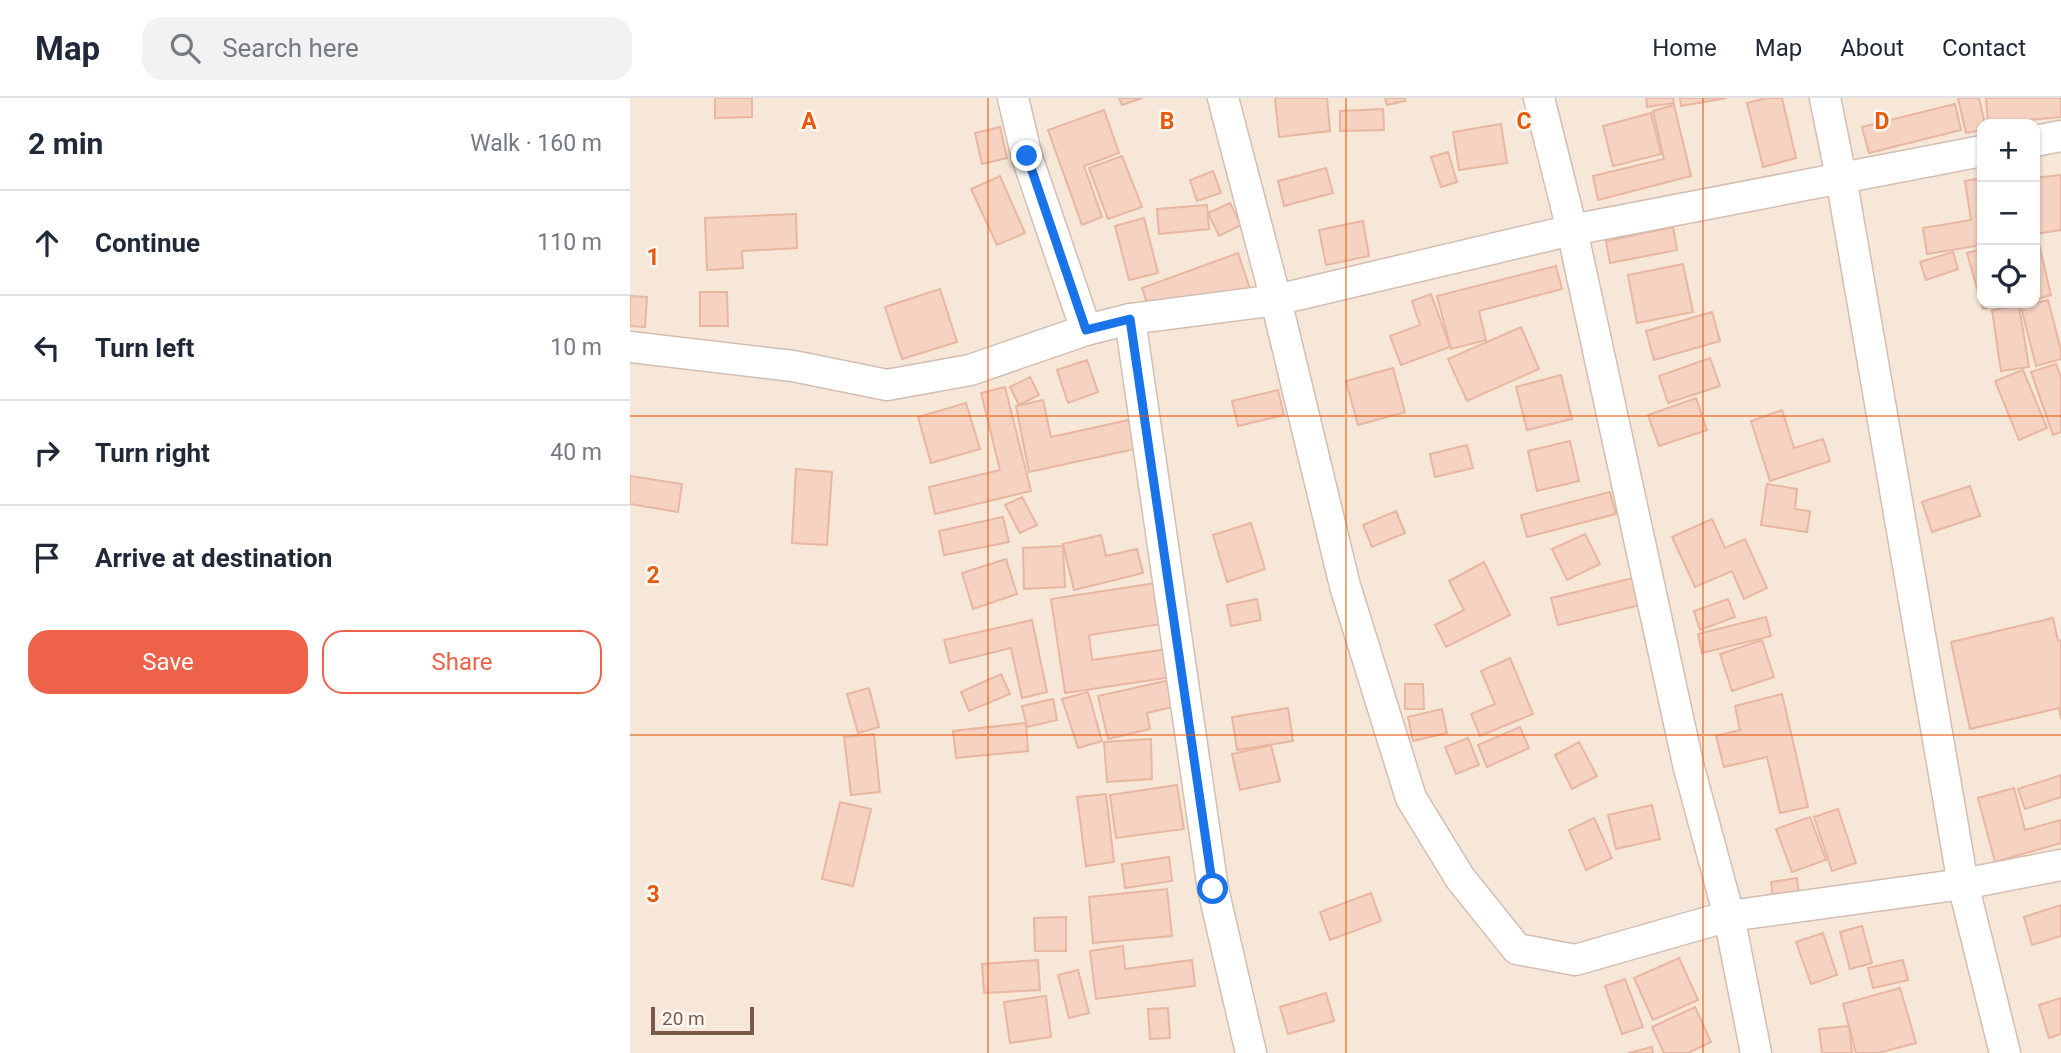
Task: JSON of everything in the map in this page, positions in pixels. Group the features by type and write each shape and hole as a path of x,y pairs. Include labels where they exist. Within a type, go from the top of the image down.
{"street":[{"path":"1013,98 1027,156 1086,330"},
{"path":"1223,98 1276,300 1345,586 1411,798 1460,878 1517,949 1575,960 1729,916 1963,884 2061,865"},
{"path":"1539,98 1572,230 1688,765 1729,916 1756,1053"},
{"path":"1825,98 1963,884 2005,1053"},
{"path":"2040,140 2061,136"},
{"path":"630,347 793,366 887,385 970,370 1086,330 1130,319 1276,300 1572,230 1977,152"},
{"path":"1130,319 1213,889 1251,1053"}],"shaded area":[{"path":"630,98 2061,98 2061,1053 630,1053"}],"building":[{"path":"715,98 752,98 752,117 715,118"},
{"path":"1119,98 1142,98 1122,105"},
{"path":"1275,98 1327,98 1330,131 1279,137"},
{"path":"1385,98 1405,98 1405,101 1387,105"},
{"path":"1646,98 1673,98 1674,103 1647,107"},
{"path":"1680,98 1727,98 1681,106"},
{"path":"1766,98 1782,98 1796,158 1763,167 1747,103"},
{"path":"1958,98 1979,98 1984,119 1977,119 1977,131 1966,133"},
{"path":"1986,98 2061,98 2061,117 1988,119"},
{"path":"1955,104 1961,130 1869,153 1862,127"},
{"path":"1674,105 1691,176 1598,200 1593,176 1664,159 1653,111"},
{"path":"1383,109 1384,130 1340,131 1340,111"},
{"path":"1104,110 1119,153 1084,166 1102,217 1082,225 1048,130"},
{"path":"1651,113 1661,154 1613,166 1603,126"},
{"path":"1501,124 1507,163 1459,170 1453,132"},
{"path":"1000,127 1007,158 982,164 975,133"},
{"path":"1448,152 1457,182 1441,187 1431,157"},
{"path":"1122,156 1142,207 1108,219 1089,168"},
{"path":"1326,168 1333,193 1284,206 1278,181"},
{"path":"1213,171 1221,193 1197,201 1190,180"},
{"path":"2061,175 2061,230 2040,233 2040,177"},
{"path":"1000,176 1025,233 997,245 971,189"},
{"path":"1977,179 1977,246 1927,254 1923,228 1971,220 1965,181"},
{"path":"1230,203 1241,225 1219,236 1208,213"},
{"path":"1207,205 1209,229 1159,234 1157,209"},
{"path":"796,214 797,248 742,251 743,268 707,270 705,218"},
{"path":"1144,218 1158,273 1129,280 1115,226"},
{"path":"1363,221 1369,256 1326,265 1319,230"},
{"path":"1673,227 1677,250 1610,263 1606,241"},
{"path":"2040,249 2051,295 2040,298"},
{"path":"1977,250 1977,288 1967,253"},
{"path":"1953,252 1958,269 1926,280 1920,262"},
{"path":"1238,253 1250,289 1154,323 1142,288"},
{"path":"1683,264 1693,312 1637,323 1628,275"},
{"path":"1556,266 1562,289 1479,311 1486,340 1451,349 1437,296"},
{"path":"940,289 957,342 902,359 885,307"},
{"path":"700,292 727,292 728,326 700,326"},
{"path":"1431,294 1450,347 1401,365 1390,336 1420,325 1412,301"},
{"path":"630,296 647,297 645,327 630,326"},
{"path":"2048,300 2061,359 2036,366 2021,308 2040,308 2040,302"},
{"path":"2019,308 2029,367 2001,371 1992,310"},
{"path":"1712,312 1720,341 1654,360 1646,331"},
{"path":"1521,327 1539,369 1467,401 1448,359"},
{"path":"1710,358 1720,386 1668,403 1659,376"},
{"path":"1087,360 1098,392 1068,403 1057,370"},
{"path":"2056,364 2061,378 2061,432 2053,435 2031,372"},
{"path":"1393,368 1405,412 1358,425 1346,381"},
{"path":"2023,370 2047,428 2019,440 1995,381"},
{"path":"1561,375 1572,419 1527,430 1516,387"},
{"path":"1030,377 1039,395 1019,405 1010,387"},
{"path":"1005,387 1031,491 935,514 929,487 1000,470 981,393"},
{"path":"1278,390 1284,415 1238,426 1232,401"},
{"path":"1696,398 1707,430 1659,446 1648,415"},
{"path":"1043,400 1051,437 1129,420 1135,449 1029,472 1016,406"},
{"path":"966,403 980,449 931,463 918,417"},
{"path":"1782,410 1794,448 1823,439 1830,461 1770,481 1751,421"},
{"path":"1570,441 1579,481 1537,491 1528,451"},
{"path":"1467,445 1473,468 1435,477 1430,454"},
{"path":"796,469 832,472 827,545 792,543"},
{"path":"630,476 682,484 678,512 630,504"},
{"path":"1767,484 1797,489 1795,509 1810,511 1807,532 1761,525"},
{"path":"1970,486 1980,516 1932,532 1922,502"},
{"path":"1610,492 1616,514 1527,537 1521,515"},
{"path":"1022,497 1037,525 1020,533 1005,505"},
{"path":"1396,511 1405,533 1372,547 1363,525"},
{"path":"1003,517 1009,542 944,555 939,531"},
{"path":"1712,519 1725,548 1745,539 1767,588 1744,599 1732,571 1695,587 1672,537"},
{"path":"1251,523 1265,569 1227,582 1213,535"},
{"path":"1585,534 1600,564 1567,580 1552,549"},
{"path":"1101,535 1106,556 1137,549 1143,573 1074,590 1063,544"},
{"path":"1063,546 1065,587 1024,589 1023,548"},
{"path":"1006,559 1017,594 973,609 962,573"},
{"path":"1484,562 1510,615 1446,647 1435,625 1464,610 1449,581"},
{"path":"1633,578 1640,605 1558,625 1551,598"},
{"path":"1156,583 1162,624 1089,635 1092,660 1168,649 1172,677 1065,693 1051,599"},
{"path":"1257,599 1261,620 1231,626 1227,605"},
{"path":"1728,599 1735,617 1700,630 1694,611"},
{"path":"1766,617 1771,636 1702,653 1698,634"},
{"path":"2053,618 2058,641 2061,640 2061,719 2059,708 1970,729 1951,642"},
{"path":"1032,620 1047,692 1022,698 1011,648 950,663 944,640"},
{"path":"1762,640 1774,677 1732,691 1720,654"},
{"path":"1510,658 1533,714 1480,736 1471,714 1495,704 1481,671"},
{"path":"1001,674 1010,694 969,711 961,692"},
{"path":"1170,680 1176,706 1147,713 1150,729 1108,739 1098,696"},
{"path":"1405,684 1423,684 1424,709 1405,709"},
{"path":"869,688 879,727 858,733 847,694"},
{"path":"1088,692 1102,741 1078,748 1062,699"},
{"path":"1782,694 1808,807 1780,813 1767,757 1724,767 1716,736 1740,730 1735,706"},
{"path":"1053,699 1057,720 1027,727 1022,706"},
{"path":"1288,708 1293,741 1237,750 1232,717"},
{"path":"1442,709 1447,733 1413,741 1408,717"},
{"path":"1026,723 1028,751 956,758 953,731"},
{"path":"1520,727 1529,748 1487,767 1478,745"},
{"path":"874,734 880,792 851,795 844,737"},
{"path":"1468,738 1479,765 1456,774 1445,747"},
{"path":"1151,739 1152,779 1107,782 1104,742"},
{"path":"1579,742 1597,776 1572,789 1555,755"},
{"path":"1271,745 1280,781 1240,790 1232,754"},
{"path":"2061,775 2061,797 2025,809 2018,789"},
{"path":"1177,785 1184,829 1116,838 1110,795"},
{"path":"2014,788 2025,830 2061,820 2061,843 1995,862 1978,798"},
{"path":"1106,794 1114,862 1086,866 1077,797"},
{"path":"840,802 871,809 853,886 822,879"},
{"path":"1652,805 1660,839 1616,849 1608,815"},
{"path":"1838,809 1856,863 1832,871 1814,817"},
{"path":"1810,817 1826,860 1792,872 1776,829"},
{"path":"1594,818 1612,858 1586,870 1569,830"},
{"path":"1169,857 1172,881 1125,888 1122,864"},
{"path":"1797,878 1799,895 1773,899 1771,882"},
{"path":"1167,889 1172,936 1093,943 1089,897"},
{"path":"1371,893 1381,921 1330,940 1320,912"},
{"path":"2061,905 2061,936 2032,945 2024,917"},
{"path":"1066,917 1066,951 1035,951 1034,918"},
{"path":"1862,926 1872,963 1850,969 1840,932"},
{"path":"1823,933 1837,975 1811,984 1796,942"},
{"path":"1123,946 1125,969 1192,960 1195,986 1096,999 1090,951"},
{"path":"1679,958 1698,1000 1653,1020 1634,978"},
{"path":"1038,960 1040,990 984,993 982,964"},
{"path":"1903,960 1908,980 1873,988 1868,968"},
{"path":"1078,970 1089,1013 1069,1018 1058,975"},
{"path":"1625,979 1643,1027 1622,1034 1605,986"},
{"path":"1900,988 1916,1043 1878,1053 1856,1053 1843,1004"},
{"path":"1326,993 1334,1021 1288,1034 1280,1007"},
{"path":"1046,996 1051,1037 1010,1043 1004,1002"},
{"path":"2061,998 2061,1034 2049,1038 2039,1005"},
{"path":"1695,1007 1711,1042 1688,1053 1664,1053 1652,1027"},
{"path":"1168,1008 1170,1038 1150,1039 1148,1009"},
{"path":"1849,1026 1852,1053 1822,1053 1819,1029"},
{"path":"1652,1047 1653,1053 1628,1053"}],"route":[{"path":"1027,156 1086,330 1130,319 1213,889"}]}
